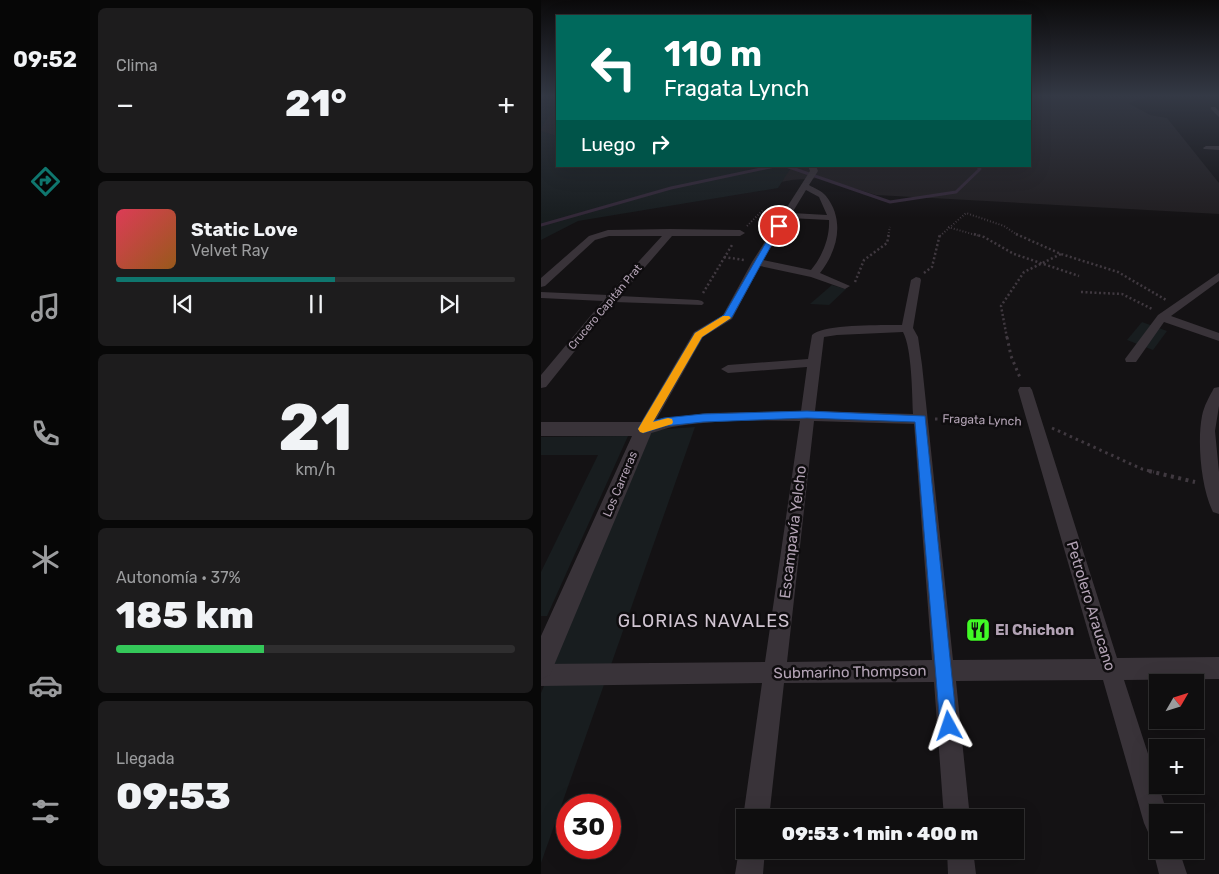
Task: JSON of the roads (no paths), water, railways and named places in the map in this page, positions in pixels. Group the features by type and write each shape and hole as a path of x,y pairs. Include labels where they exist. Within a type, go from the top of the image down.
{"street":[{"path":"1206,148 1219,148"},
{"name":"Los Carreras","path":"541,666 548,632 643,429 698,335 728,317 757,262 814,171 813,167"},
{"path":"805,186 822,196 833,218 834,229 825,260 814,274"},
{"path":"785,215 833,218"},
{"path":"541,284 592,238 615,232 740,233"},
{"name":"Crucero Capitán Prat","path":"541,384 611,299 671,232"},
{"path":"757,262 814,274 845,286"},
{"path":"1131,359 1163,316 1219,276"},
{"path":"916,280 907,328 912,337 916,365 956,809"},
{"path":"541,295 698,303"},
{"path":"1163,316 1219,338"},
{"name":"Escampavía Yelcho","path":"757,809 818,335 837,331 907,328"},
{"path":"728,369 814,363"},
{"name":"Petrolero Araucano","path":"1025,390 1151,804"},
{"path":"1217,397 1212,487 1219,507"},
{"path":"541,429 643,429 664,422 703,418 807,414 921,419"},
{"name":"Submarino Thompson","path":"541,675 1219,668"},
{"path":"749,874 751,859"},
{"path":"961,859 962,874"},
{"path":"1169,859 1173,874"}],"waterway":[{"path":"541,225 671,188 770,167"},
{"path":"789,167 890,202 956,192 980,169 978,167"}],"place":[{"name":"El Chichon","path":"978,630"}],"district":[{"name":"GLORIAS NAVALES","path":"704,621"}]}
